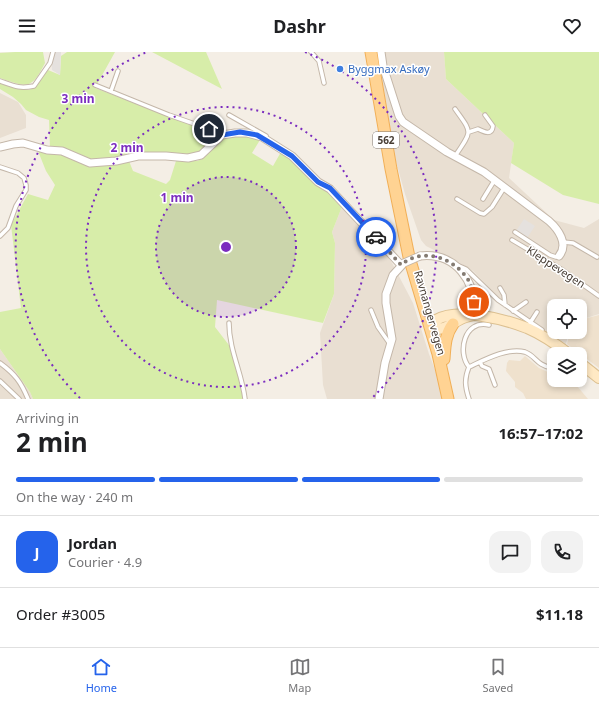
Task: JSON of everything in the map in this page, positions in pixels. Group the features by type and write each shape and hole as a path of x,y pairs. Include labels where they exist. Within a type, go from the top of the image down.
{"main road":[{"name":"Ravnangervegen","path":"371,52 408,257 434,325 444,358 452,399"},
{"path":"434,325 452,315 474,315 494,318 527,328 558,347"},
{"path":"434,325 452,324 461,319 474,315"},
{"path":"444,358 445,341 452,324"},
{"name":"Ravnangervegen","path":"434,325 448,399"},
{"path":"587,369 599,378"}],"street":[{"path":"381,52 383,66 400,119 447,152 474,166 556,227 563,242 562,251 559,256"},
{"path":"0,147 23,143 46,150 62,151 90,163 116,161 142,156 188,158 201,155 222,135 235,133 257,135 292,156 318,182 330,188 402,264"},
{"path":"379,399 384,363 391,344 392,334 387,314 386,294 393,275 402,264 420,256 435,256 456,265 468,279 474,302 474,315"}],"lane":[{"path":"0,81 23,88 34,86 50,63 53,52"},
{"path":"311,52 319,61 324,83"},
{"path":"111,91 118,71"},
{"path":"95,85 222,135"},
{"path":"454,109 466,123 468,132 465,141 455,156"},
{"path":"229,115 264,134 268,142"},
{"path":"468,132 478,129 486,133 492,131 493,126 485,115"},
{"path":"0,167 18,173 24,178 26,185 26,190 16,206 8,228 0,236"},
{"path":"483,199 494,181"},
{"path":"457,199 484,214 492,207 504,188"},
{"path":"515,232 540,249 553,256 559,256"},
{"name":"Kleppevegen","path":"512,240 561,269 599,296"},
{"path":"563,242 573,243 597,257"},
{"path":"456,265 461,266 472,273 498,300 560,347"},
{"path":"500,288 504,295 505,305"},
{"path":"513,310 526,302"},
{"path":"371,310 378,327 391,344"},
{"path":"530,323 537,312"},
{"path":"229,323 229,337 237,363 245,399"},
{"path":"469,399 465,388 465,381 469,367 464,359 466,335 469,330 477,325 489,325"},
{"path":"469,367 500,353 520,352 526,352 543,366 547,366"},
{"path":"0,362 12,372 20,382 28,399"},
{"path":"480,362 482,366 489,369 495,385"},
{"path":"0,380 19,399"}],"shaded area":[{"path":"50,52 61,52 60,75 52,70"},
{"path":"379,52 444,52 446,79 514,143 509,178 554,220 584,228 599,219 599,314 587,318 587,299 547,299 547,332 518,313 497,296 473,271 426,246 421,240 405,194 383,115"},
{"path":"0,93 18,102 26,115 26,128 0,138"},
{"path":"343,204 377,240 392,263 413,303 429,354 442,388 443,399 327,399 323,385 320,333 334,294 335,243 332,232"},
{"path":"524,219 535,226 527,238 516,231"},
{"path":"599,315 599,368 587,359 587,347 571,347 567,344 568,339 587,339 587,318"},
{"path":"558,339 567,339 566,344"},
{"path":"0,349 30,392 33,399 0,399"},
{"path":"525,356 539,368 547,372 547,387 578,387 588,399 526,399 523,393 515,387 515,382 506,371 509,360 520,361"}],"green space":[{"path":"43,52 45,63 32,82 22,85 0,78 0,53"},
{"path":"67,52 115,52 95,88 218,135 197,155 88,159 68,150 50,148 49,120 39,117 26,110 13,97 0,89 0,83 29,90 35,87 48,70 60,75 61,56"},
{"path":"152,52 206,52 222,89"},
{"path":"444,52 599,52 599,204 563,195 511,163 514,143 446,79"},
{"path":"234,134 248,135 260,140 252,153 273,166 281,152 289,157 329,189 343,204 332,232 335,243 334,294 323,323 217,300 215,327 232,349 242,390 242,399 33,399 30,392 0,349 0,312 21,308 11,225 28,194 48,200 55,185 46,171 38,151 67,155 100,166 129,161 133,171 166,184 170,180 176,161 197,161 202,159 223,139"}],"way so far":[{"path":"376,237 401,265 415,257 424,255 435,256 456,265 468,279 473,292 474,302"}],"place":[{"name":"Byggmax Askøy","path":"340,69"}],"route":[{"path":"209,129 222,135 240,132 257,135 292,156 318,182 329,187 376,237"}]}
